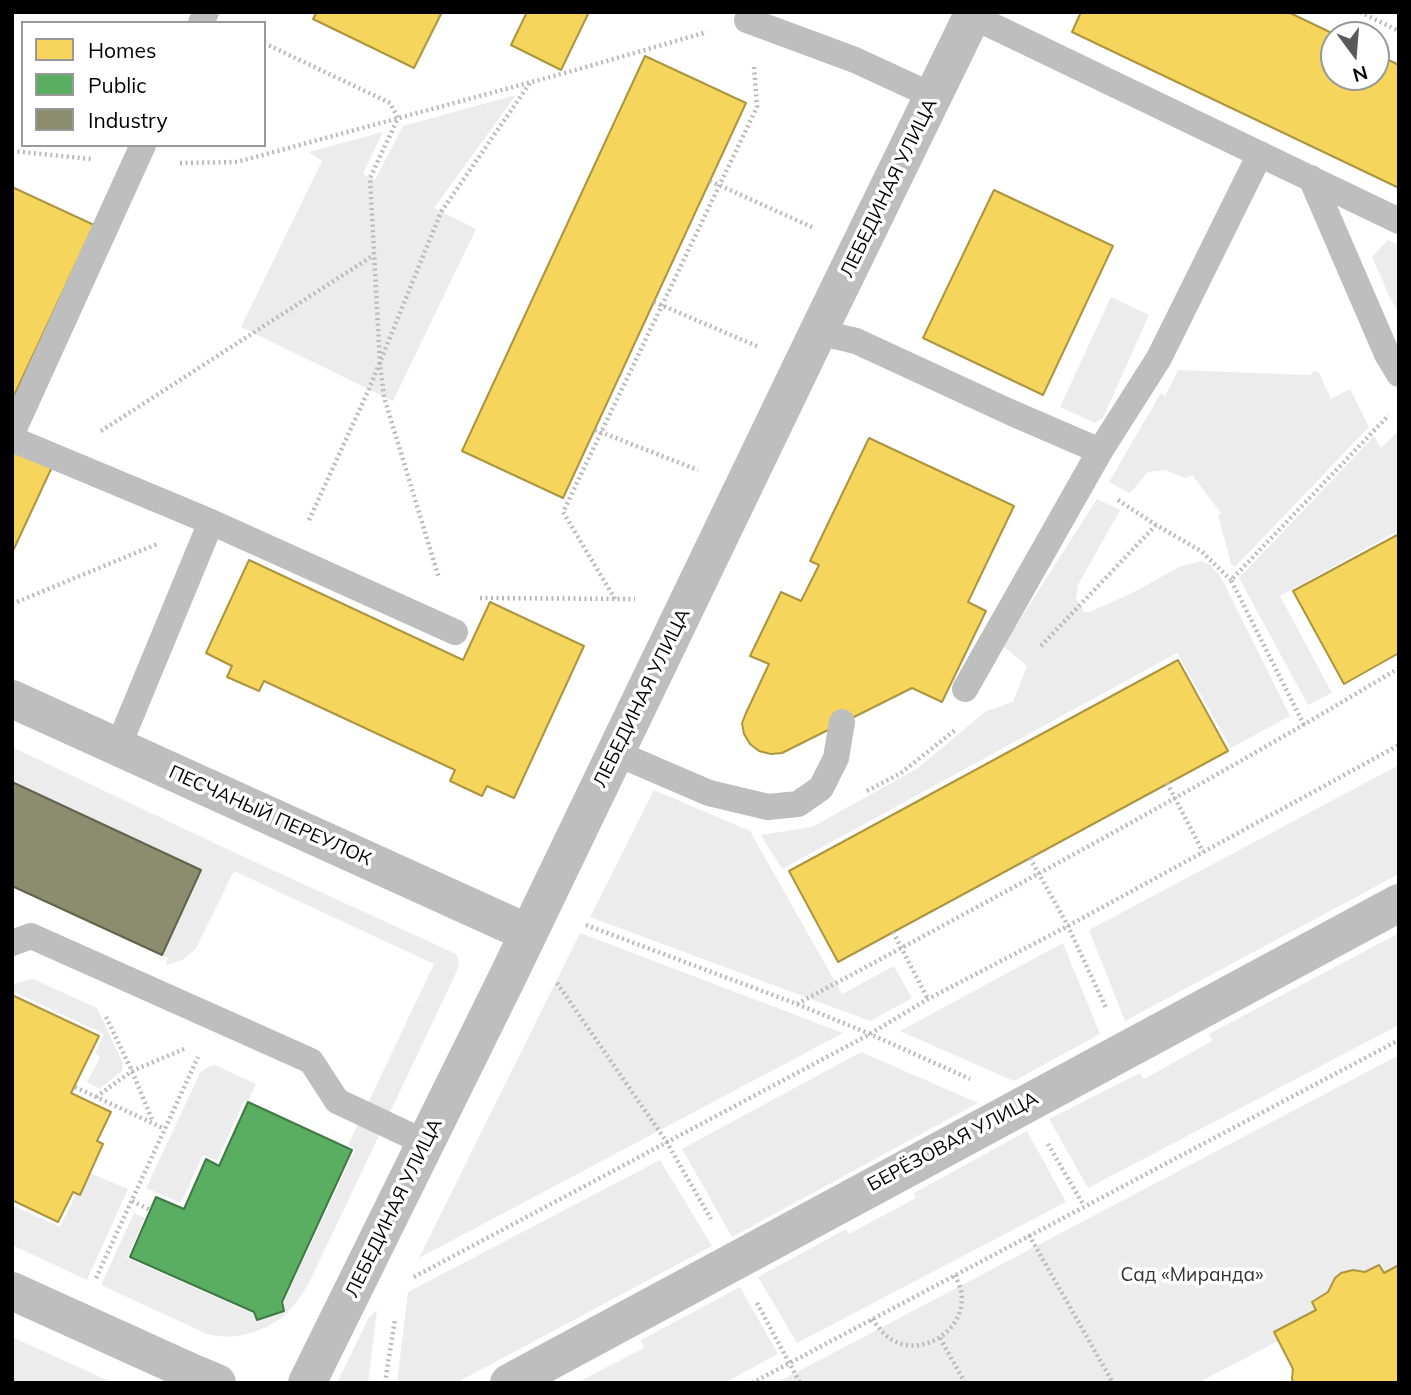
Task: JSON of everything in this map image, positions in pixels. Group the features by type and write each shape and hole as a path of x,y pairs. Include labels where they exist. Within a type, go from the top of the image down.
{"street":[{"name":"ЛЕБЕДИНАЯ УЛИЦА","path":"307,1383 616,754 973,14"},
{"name":"ПЕСЧАНЫЙ ПЕРЕУЛОК","path":"12,699 528,933"},
{"name":"БЕРЁЗОВАЯ УЛИЦА","path":"509,1383 1399,904"},
{"path":"12,1291 217,1383"}],"lane":[{"path":"973,14 1399,220"},
{"path":"749,16 933,96"},
{"path":"965,689 1100,451 1159,358 1260,154"},
{"path":"12,433 138,155"},
{"path":"1311,178 1387,354 1399,374"},
{"path":"818,332 856,341 1012,414 1100,451"},
{"path":"12,439 211,522 455,632"},
{"path":"118,747 211,522"},
{"path":"616,754 709,793 768,807 798,804 821,788 836,758 842,722"},
{"path":"12,943 31,936 311,1061 337,1101 426,1143"}],"path":[{"path":"1360,12 1399,31"},
{"path":"12,151 138,155 237,162 531,82 749,16 757,107 563,512 615,599"},
{"path":"266,44 390,103 398,118"},
{"path":"292,558 380,364 441,212 531,82"},
{"path":"398,118 369,178 380,364 384,397 455,632"},
{"path":"710,181 814,228"},
{"path":"60,458 374,255"},
{"path":"653,302 769,351"},
{"path":"1231,580 1390,414"},
{"path":"595,430 710,475"},
{"path":"1114,498 1201,551 1231,580 1304,725"},
{"path":"12,604 211,522"},
{"path":"455,632 475,598 638,599"},
{"path":"797,1004 1175,799 1399,668"},
{"path":"413,1277 870,1034 928,999 1068,926 1399,745"},
{"path":"1167,783 1203,852"},
{"path":"1030,858 1068,926 1125,1050"},
{"path":"576,921 797,1004 1025,1104 1084,1206"},
{"path":"893,932 928,999"},
{"path":"551,973 666,1141 735,1260 798,1380 793,1383"},
{"path":"103,1012 153,1122"},
{"path":"752,1383 1399,1040"},
{"path":"96,1097 132,1071 191,1046"},
{"path":"95,1280 201,1051"},
{"path":"75,1087 165,1129"},
{"path":"132,1201 150,1210"},
{"path":"1029,1235 1110,1382"},
{"path":"872,1319 882,1332 895,1341 926,1345 940,1338 953,1325 960,1309 961,1292 955,1275"},
{"path":"940,1338 965,1383"}],"green space":[{"path":"516,95 434,208 476,229 393,401 241,327 322,161 309,152 383,132 363,174 375,180 403,126"},
{"path":"1388,240 1399,245 1399,313 1372,257"},
{"path":"1111,297 1149,315 1103,418 1095,423 1060,407"},
{"path":"1178,370 1310,375 1314,371 1319,373 1331,399 1350,389 1369,427 1235,567 1231,564 1218,515 1221,513 1192,475 1186,478 1164,470 1148,472 1130,493 1109,482 1161,393 1165,396"},
{"path":"1399,430 1399,530 1280,596 1332,693 1308,705 1239,578 1374,436 1381,448"},
{"path":"1097,499 1120,510 1078,585 1076,599 1084,612 1090,612 1134,592 1179,567 1201,561 1210,565 1221,577 1290,716 1231,748 1177,653 782,869 761,835 812,827 918,768 986,711 1013,702 1027,666 1003,646"},
{"path":"12,747 456,954 459,964 456,973 308,1285 285,1315 268,1327 238,1336 207,1334 101,1285 134,1213 145,1218 127,1258 254,1314 283,1303 355,1150 348,1145 434,964 234,871 195,950 182,960 166,965 168,958 162,955 201,870 12,782"},
{"path":"1399,765 1399,874 1125,1021 1089,930"},
{"path":"654,790 750,831 842,994 894,966 912,998 870,1021 590,917"},
{"path":"580,933 843,1033 419,1258"},
{"path":"1399,933 1399,1025 1088,1188 1049,1119 1140,1073 1144,1079 1212,1041 1209,1034"},
{"path":"1063,943 1100,1034 1014,1081 900,1031"},
{"path":"33,979 97,1008 123,1063 122,1071 99,1089 87,1082 100,1057 95,1053 104,1034 12,991 12,984"},
{"path":"861,1052 978,1103 732,1237 682,1149"},
{"name":"Сад «Миранда»","path":"1399,1055 1399,1265 1384,1273 1341,1273 1335,1278 1328,1292 1312,1302 1316,1310 1274,1332 1278,1341 1198,1383 776,1383"},
{"path":"215,1065 256,1084 248,1102 244,1101 217,1160 203,1155 181,1203 146,1188 200,1073"},
{"path":"1027,1131 1066,1202 797,1343 758,1277 846,1229 849,1234 916,1198 914,1193"},
{"path":"660,1160 712,1246 456,1383 397,1383 408,1292"},
{"path":"87,1172 128,1189 87,1280 12,1245 12,1205 60,1227"},
{"path":"740,1287 778,1354 724,1383 576,1383 644,1348 641,1340"},
{"path":"377,1310 368,1383 337,1383 369,1317"},
{"path":"12,1337 113,1383 12,1383"}],"building: Homes":[{"path":"317,12 442,12 414,68 313,19"},
{"path":"527,12 589,12 561,70 511,45"},
{"path":"1081,12 1288,12 1320,27 1320,91 1390,91 1390,61 1399,65 1399,188 1072,32"},
{"path":"645,56 746,103 563,498 462,451"},
{"path":"12,187 94,225 12,400"},
{"path":"994,190 1113,246 1043,395 923,338"},
{"path":"869,438 1014,506 968,602 986,611 942,702 912,688 782,753 759,751 750,744 742,723 769,664 750,656 781,592 801,601 819,565 810,561"},
{"path":"12,449 52,467 12,553"},
{"path":"1399,534 1399,653 1344,684 1293,591"},
{"path":"249,560 463,660 490,602 584,646 514,798 487,786 482,796 450,781 455,770 264,681 259,691 227,677 232,666 206,653"},
{"path":"1178,660 1228,751 838,962 789,871"},
{"path":"12,995 99,1036 71,1093 111,1112 97,1141 103,1144 80,1195 73,1192 58,1222 12,1200"},
{"path":"1379,1265 1384,1273 1399,1265 1399,1383 1293,1383 1293,1369 1274,1332 1316,1310 1312,1302 1328,1292 1335,1278 1341,1273 1353,1270 1365,1272"}],"building: Public":[{"path":"248,1102 352,1150 282,1302 284,1311 257,1320 254,1312 130,1257 156,1197 184,1209 206,1159 219,1166"}],"building: Industry":[{"path":"12,782 201,870 162,955 12,886"}]}
